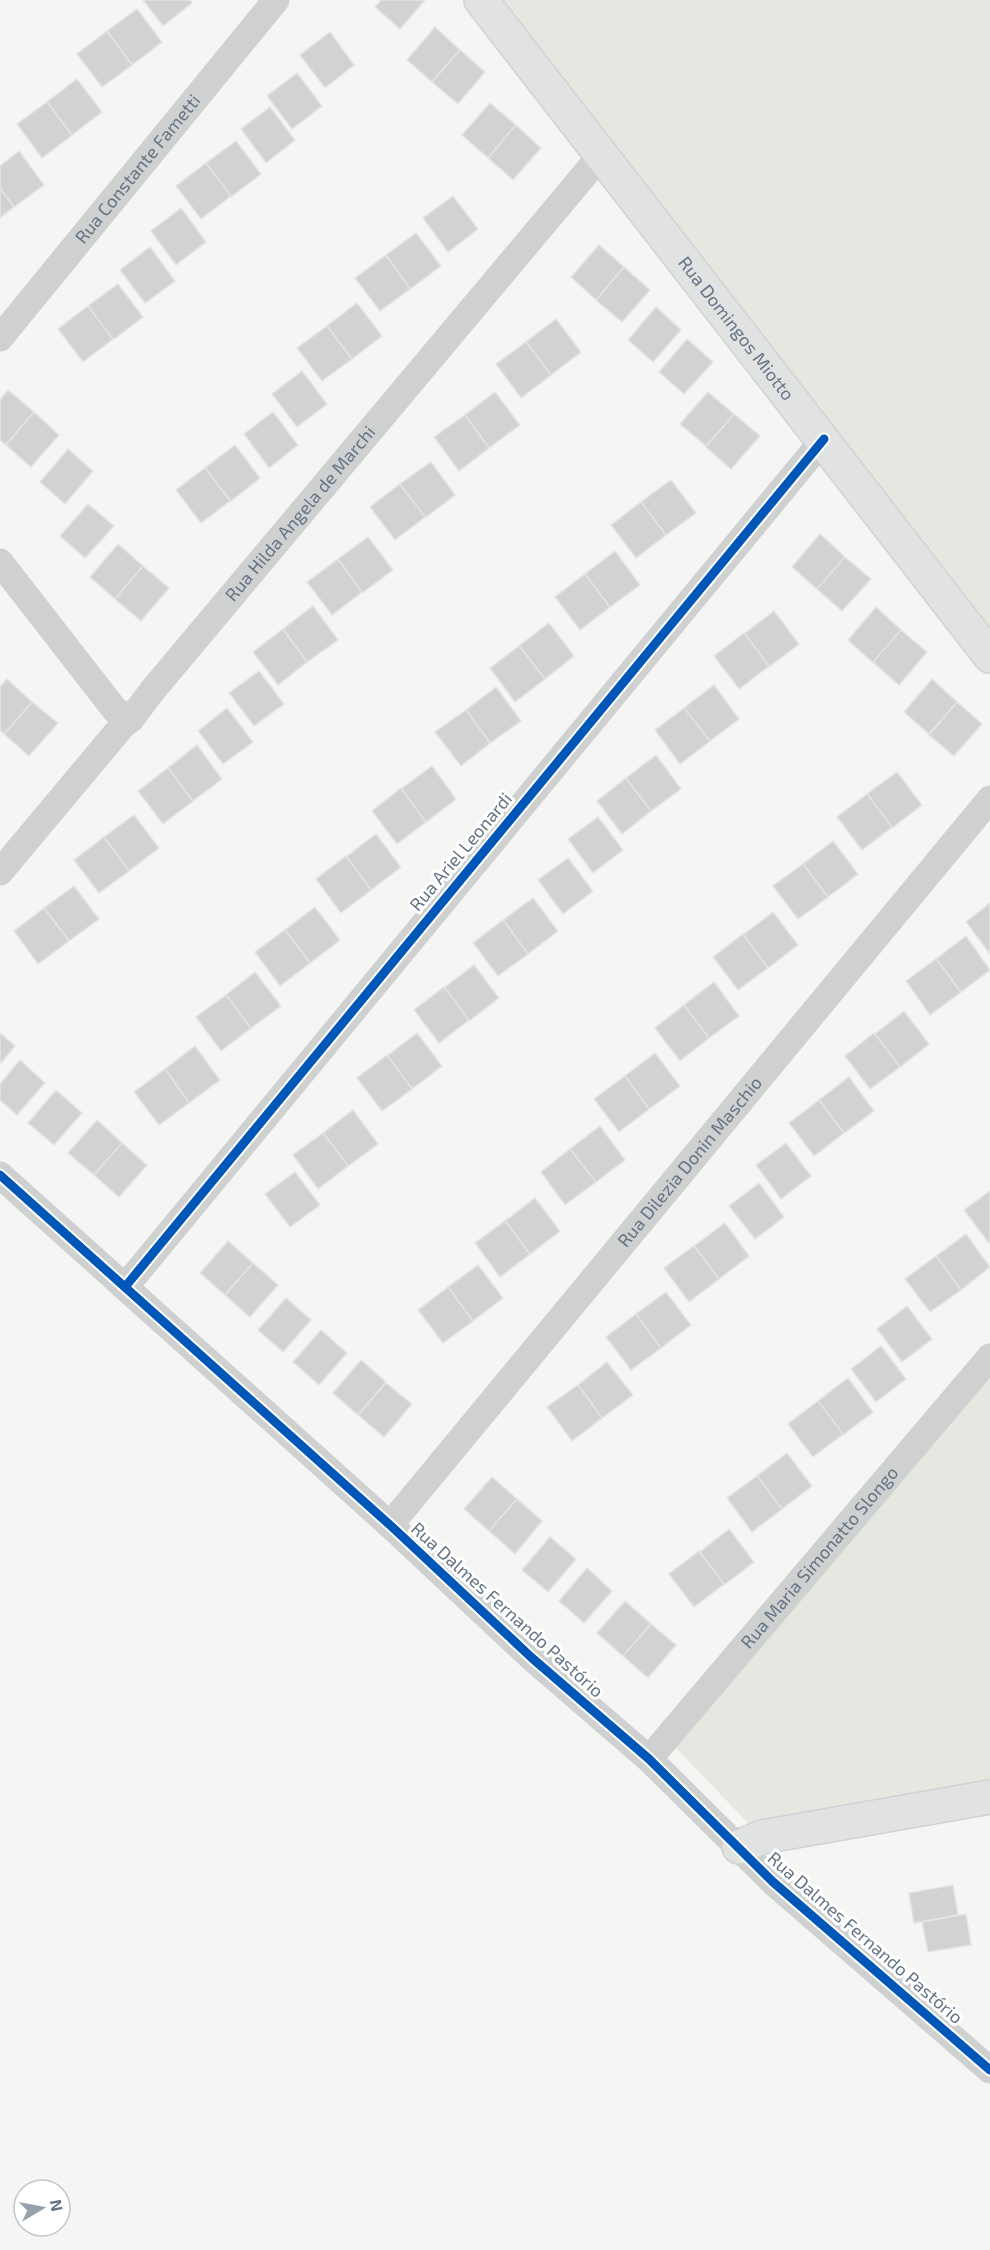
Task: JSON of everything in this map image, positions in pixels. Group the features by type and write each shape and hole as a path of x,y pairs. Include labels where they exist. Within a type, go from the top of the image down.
{"street":[{"name":"Rua Constante Fametti","path":"0,338 276,0"},
{"name":"Rua Domingos Miotto","path":"481,0 824,439 990,656"},
{"name":"Rua Hilda Angela de Marchi","path":"0,872 123,725 131,719 602,154"},
{"name":"Rua Ariel Leonardi","path":"125,1287 146,1258 824,439"},
{"path":"0,562 116,710 131,719"},
{"name":"Rua Dilezia Donin Maschio","path":"390,1525 990,799"},
{"name":"Rua Dalmes Fernando Pastório","path":"0,1175 390,1525 532,1658 649,1759 773,1882 990,2070"},
{"name":"Rua Maria Simonatto Slongo","path":"649,1759 990,1357"},
{"path":"739,1847 762,1837 990,1797"}],"shaded area":[{"path":"493,0 990,0 990,651"},
{"path":"990,1374 990,1782 750,1825 673,1745"}],"building":[{"path":"143,0 190,0 192,3 163,26"},
{"path":"381,0 425,0 400,29 375,7"},
{"path":"137,9 162,42 132,65 107,31"},
{"path":"435,27 460,50 432,82 407,60"},
{"path":"107,31 132,65 102,87 77,54"},
{"path":"330,32 354,65 325,88 300,55"},
{"path":"460,50 485,72 458,104 432,82"},
{"path":"297,73 322,106 292,129 267,96"},
{"path":"77,79 102,112 72,135 47,102"},
{"path":"47,102 72,135 42,158 17,124"},
{"path":"490,103 516,125 488,158 462,135"},
{"path":"270,107 295,140 266,163 241,129"},
{"path":"516,125 541,148 513,180 488,158"},
{"path":"236,141 261,174 231,197 206,163"},
{"path":"19,151 44,185 14,207 0,188 0,166"},
{"path":"206,163 231,196 201,219 176,186"},
{"path":"0,188 14,207 0,218"},
{"path":"453,196 478,229 448,252 423,218"},
{"path":"181,208 206,242 176,265 151,231"},
{"path":"416,233 441,266 410,289 386,255"},
{"path":"599,245 624,267 596,300 571,277"},
{"path":"150,247 175,281 145,303 120,270"},
{"path":"386,255 410,289 380,311 355,278"},
{"path":"624,267 650,290 622,322 596,300"},
{"path":"118,284 143,317 113,340 88,306"},
{"path":"357,303 382,336 352,359 327,326"},
{"path":"88,306 113,339 83,362 58,329"},
{"path":"656,307 681,330 653,362 628,340"},
{"path":"556,319 581,352 551,375 526,342"},
{"path":"327,326 352,359 322,381 297,348"},
{"path":"687,339 713,362 684,394 659,372"},
{"path":"526,342 551,375 521,398 496,364"},
{"path":"302,371 327,404 297,427 272,394"},
{"path":"8,390 34,412 6,445 0,440 0,400"},
{"path":"495,392 520,425 489,448 465,415"},
{"path":"708,392 734,414 706,446 680,424"},
{"path":"34,412 59,435 31,467 6,445"},
{"path":"273,412 298,445 269,468 244,434"},
{"path":"734,414 760,436 731,469 706,447"},
{"path":"465,415 489,448 459,471 434,437"},
{"path":"235,445 260,478 231,501 205,468"},
{"path":"68,449 93,471 65,504 40,482"},
{"path":"431,462 455,495 425,518 400,484"},
{"path":"205,468 230,501 201,523 176,490"},
{"path":"671,480 696,513 666,535 641,502"},
{"path":"400,484 425,517 395,540 370,507"},
{"path":"641,502 666,535 636,558 611,525"},
{"path":"88,504 114,526 85,558 60,536"},
{"path":"820,534 845,557 817,589 792,567"},
{"path":"368,537 393,570 362,593 338,559"},
{"path":"118,544 143,566 115,599 90,577"},
{"path":"615,551 640,585 610,607 585,574"},
{"path":"845,557 871,579 842,611 817,589"},
{"path":"338,559 362,592 332,615 307,582"},
{"path":"143,566 169,588 141,621 115,599"},
{"path":"585,574 610,607 580,630 555,597"},
{"path":"313,606 338,640 307,662 283,629"},
{"path":"876,607 901,630 873,663 848,640"},
{"path":"774,611 799,644 769,667 744,634"},
{"path":"549,623 574,656 545,679 519,646"},
{"path":"283,629 307,662 278,685 253,652"},
{"path":"901,630 927,652 899,685 873,662"},
{"path":"744,633 769,666 739,689 714,656"},
{"path":"519,646 545,679 515,702 490,668"},
{"path":"259,671 284,704 254,726 229,693"},
{"path":"7,679 32,702 4,734 0,730 0,687"},
{"path":"932,679 957,702 929,734 904,712"},
{"path":"714,685 739,719 710,741 684,708"},
{"path":"496,687 521,721 490,743 466,710"},
{"path":"32,702 58,723 29,756 4,734"},
{"path":"957,702 982,724 954,756 929,735"},
{"path":"227,708 253,742 223,764 198,731"},
{"path":"684,708 710,741 680,764 655,730"},
{"path":"466,710 490,743 461,766 435,732"},
{"path":"197,745 222,779 193,801 168,768"},
{"path":"656,755 681,789 651,811 626,778"},
{"path":"432,766 456,799 426,822 401,789"},
{"path":"168,768 193,801 163,824 138,791"},
{"path":"897,772 922,805 892,828 867,794"},
{"path":"626,778 651,811 622,834 597,801"},
{"path":"401,788 426,822 397,844 372,811"},
{"path":"867,794 892,827 862,850 837,817"},
{"path":"134,815 159,848 129,871 104,837"},
{"path":"598,817 623,850 593,873 568,839"},
{"path":"376,834 401,867 371,890 346,857"},
{"path":"104,837 129,871 99,893 74,860"},
{"path":"833,841 858,874 828,897 803,864"},
{"path":"346,856 371,890 341,913 316,879"},
{"path":"568,858 593,891 563,914 538,880"},
{"path":"803,864 828,897 798,919 773,886"},
{"path":"74,886 99,919 69,941 44,908"},
{"path":"533,898 558,931 528,954 503,920"},
{"path":"990,903 990,954 966,922"},
{"path":"315,907 340,940 310,963 285,930"},
{"path":"44,908 69,941 38,964 14,931"},
{"path":"773,912 798,945 768,968 743,935"},
{"path":"503,920 528,954 498,976 473,943"},
{"path":"285,930 310,963 280,986 255,952"},
{"path":"743,934 768,968 738,990 713,957"},
{"path":"966,936 990,970 961,992 936,959"},
{"path":"936,959 961,992 930,1015 906,981"},
{"path":"474,965 499,998 469,1021 444,988"},
{"path":"255,972 281,1006 251,1028 226,995"},
{"path":"714,982 739,1016 709,1038 684,1005"},
{"path":"444,987 469,1020 439,1043 414,1010"},
{"path":"226,995 251,1028 221,1051 196,1017"},
{"path":"684,1005 709,1038 680,1061 655,1028"},
{"path":"904,1011 929,1044 900,1067 875,1034"},
{"path":"0,1033 15,1046 0,1064"},
{"path":"417,1033 442,1066 412,1089 387,1056"},
{"path":"874,1033 900,1067 870,1089 845,1056"},
{"path":"195,1046 220,1080 189,1103 165,1069"},
{"path":"655,1053 680,1086 649,1109 625,1076"},
{"path":"387,1055 412,1089 382,1111 357,1078"},
{"path":"20,1060 45,1083 17,1115 0,1100 0,1084"},
{"path":"165,1069 189,1103 159,1125 134,1092"},
{"path":"625,1076 649,1109 619,1132 594,1099"},
{"path":"849,1077 874,1111 844,1133 819,1100"},
{"path":"56,1090 82,1113 54,1145 28,1123"},
{"path":"819,1100 844,1133 814,1156 789,1123"},
{"path":"353,1110 378,1144 348,1166 323,1133"},
{"path":"97,1120 122,1143 94,1175 68,1153"},
{"path":"600,1126 625,1160 596,1182 570,1149"},
{"path":"323,1133 348,1166 318,1189 293,1155"},
{"path":"122,1143 147,1165 119,1197 94,1175"},
{"path":"786,1143 811,1176 781,1199 756,1165"},
{"path":"570,1149 596,1182 565,1205 541,1172"},
{"path":"295,1172 320,1205 290,1227 265,1194"},
{"path":"759,1183 784,1217 755,1239 729,1206"},
{"path":"990,1191 990,1243 989,1243 964,1210"},
{"path":"535,1198 560,1231 530,1254 505,1221"},
{"path":"505,1221 530,1254 500,1277 475,1243"},
{"path":"725,1223 749,1256 719,1279 694,1246"},
{"path":"966,1234 990,1267 961,1290 936,1256"},
{"path":"228,1241 253,1263 225,1295 200,1273"},
{"path":"694,1246 719,1279 689,1302 664,1268"},
{"path":"936,1256 961,1290 930,1312 905,1279"},
{"path":"253,1263 278,1285 250,1317 225,1295"},
{"path":"478,1265 503,1298 473,1321 448,1287"},
{"path":"448,1287 473,1321 443,1343 418,1310"},
{"path":"666,1292 691,1325 661,1348 636,1314"},
{"path":"286,1298 311,1320 283,1352 258,1330"},
{"path":"907,1306 932,1339 902,1362 877,1329"},
{"path":"636,1314 661,1348 631,1370 606,1337"},
{"path":"321,1330 347,1353 319,1385 293,1362"},
{"path":"881,1346 906,1379 876,1402 851,1369"},
{"path":"361,1360 386,1382 358,1415 333,1393"},
{"path":"607,1362 633,1395 602,1418 578,1385"},
{"path":"848,1378 873,1412 843,1435 818,1401"},
{"path":"386,1383 412,1404 384,1437 358,1415"},
{"path":"578,1385 602,1418 572,1441 547,1407"},
{"path":"818,1401 843,1434 813,1457 788,1424"},
{"path":"787,1453 812,1486 782,1509 757,1476"},
{"path":"757,1476 782,1509 752,1532 727,1498"},
{"path":"492,1477 517,1499 489,1531 464,1509"},
{"path":"517,1499 542,1521 515,1554 489,1531"},
{"path":"729,1529 754,1562 724,1585 700,1552"},
{"path":"550,1537 576,1559 548,1592 522,1570"},
{"path":"699,1551 724,1584 694,1607 669,1574"},
{"path":"587,1568 612,1591 584,1623 559,1601"},
{"path":"625,1601 651,1624 623,1656 597,1633"},
{"path":"651,1624 676,1645 648,1678 623,1656"},
{"path":"953,1885 958,1915 914,1923 909,1893"},
{"path":"966,1914 971,1945 928,1952 922,1922"}],"cycle path":[{"path":"125,1287 824,439"},
{"path":"0,1175 390,1525 532,1658 649,1759 773,1882 990,2070"}]}
